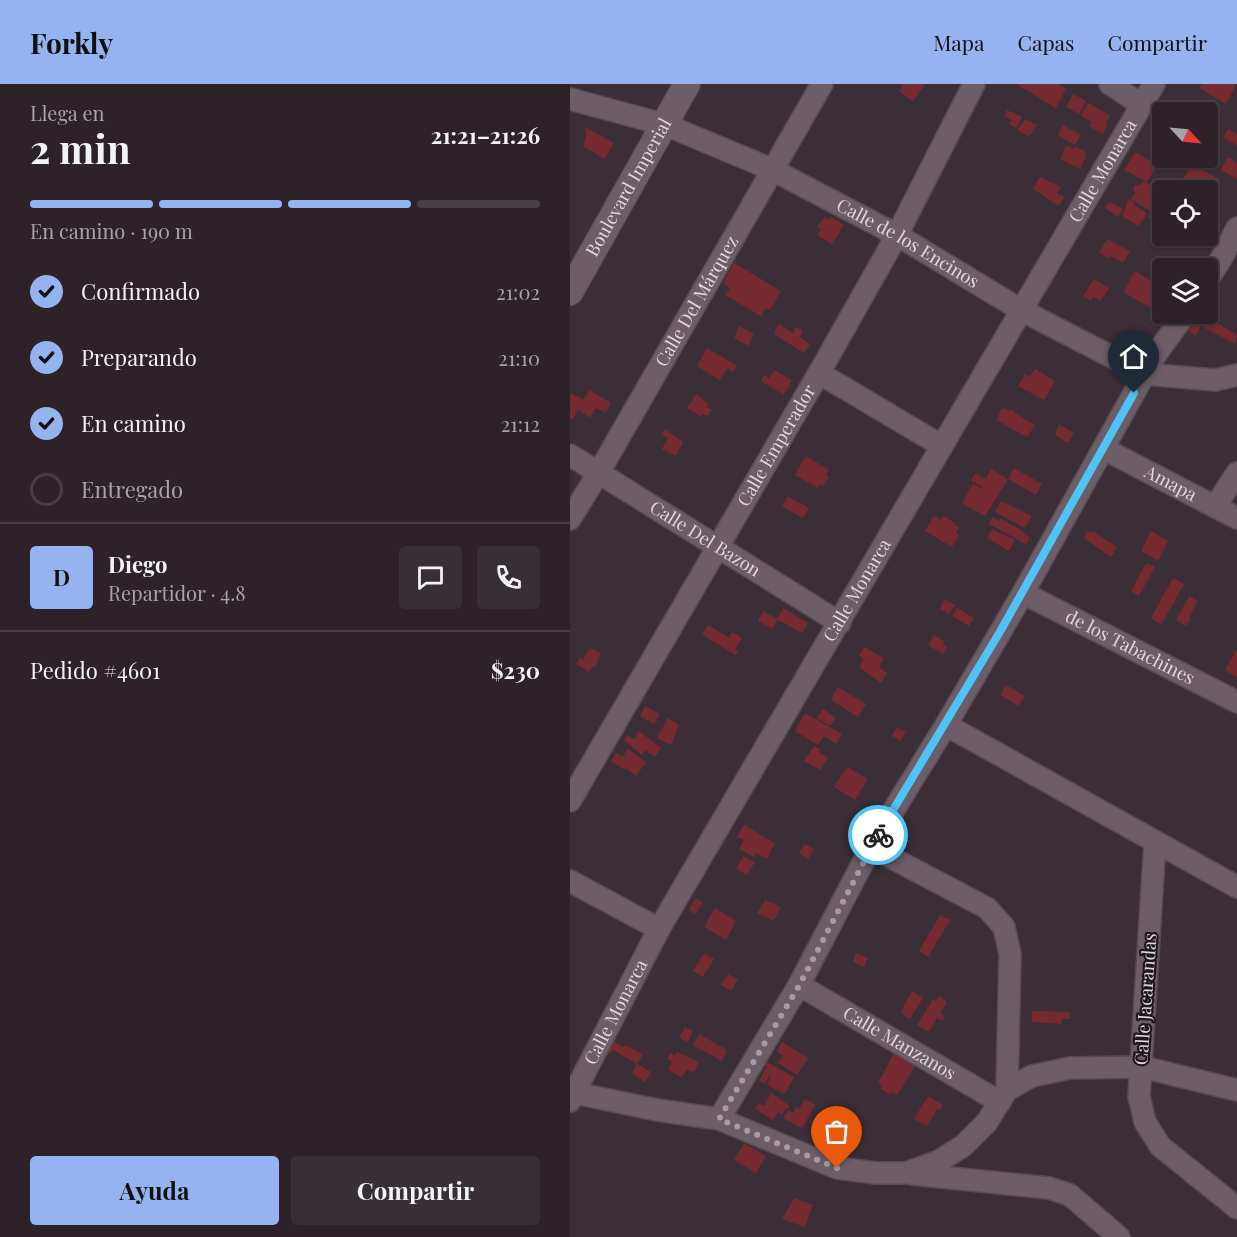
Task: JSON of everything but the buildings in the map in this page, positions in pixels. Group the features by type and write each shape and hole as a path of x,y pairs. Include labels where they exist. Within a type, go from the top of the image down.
{"street":[{"name":"Boulevard Imperial","path":"570,292 687,84"},
{"name":"Calle Del Márquez","path":"570,519 822,84"},
{"name":"Calle Emperador","path":"570,801 719,548 897,235 974,84"},
{"path":"1110,84 1142,105"},
{"name":"Calle Monarca","path":"572,1097 659,929 1154,84"},
{"path":"570,99 666,124"},
{"name":"Calle de los Encinos","path":"666,124 771,170 897,235 1021,310 1145,374"},
{"path":"1218,264 1237,228"},
{"path":"719,1119 799,986 871,847 1023,593 1145,374 1178,324"},
{"path":"819,373 942,446"},
{"path":"1145,374 1215,380 1237,375"},
{"name":"Amapa","path":"1104,449 1237,518"},
{"name":"Calle Del Bazon","path":"570,455 840,623"},
{"path":"1215,507 1237,473"},
{"name":"de los Tabachines","path":"1023,593 1237,702"},
{"path":"946,725 1237,887"},
{"name":"Calle Jacarandas","path":"1155,842 1139,1096 1145,1122 1160,1146 1237,1208"},
{"path":"871,847 987,908 1004,927 1010,954 1003,1096"},
{"path":"570,881 659,929"},
{"name":"Calle Manzanos","path":"799,986 1003,1096"},
{"path":"906,1173 939,1161 963,1146 987,1122 1003,1096 1032,1076 1070,1068 1142,1067 1237,1090"},
{"path":"572,1097 719,1119 837,1168 1049,1188 1070,1195 1119,1237"}],"way so far":[{"path":"837,1168 813,1160 719,1119 799,986 878,835"}],"route":[{"path":"878,835 946,725 1134,393"}]}
